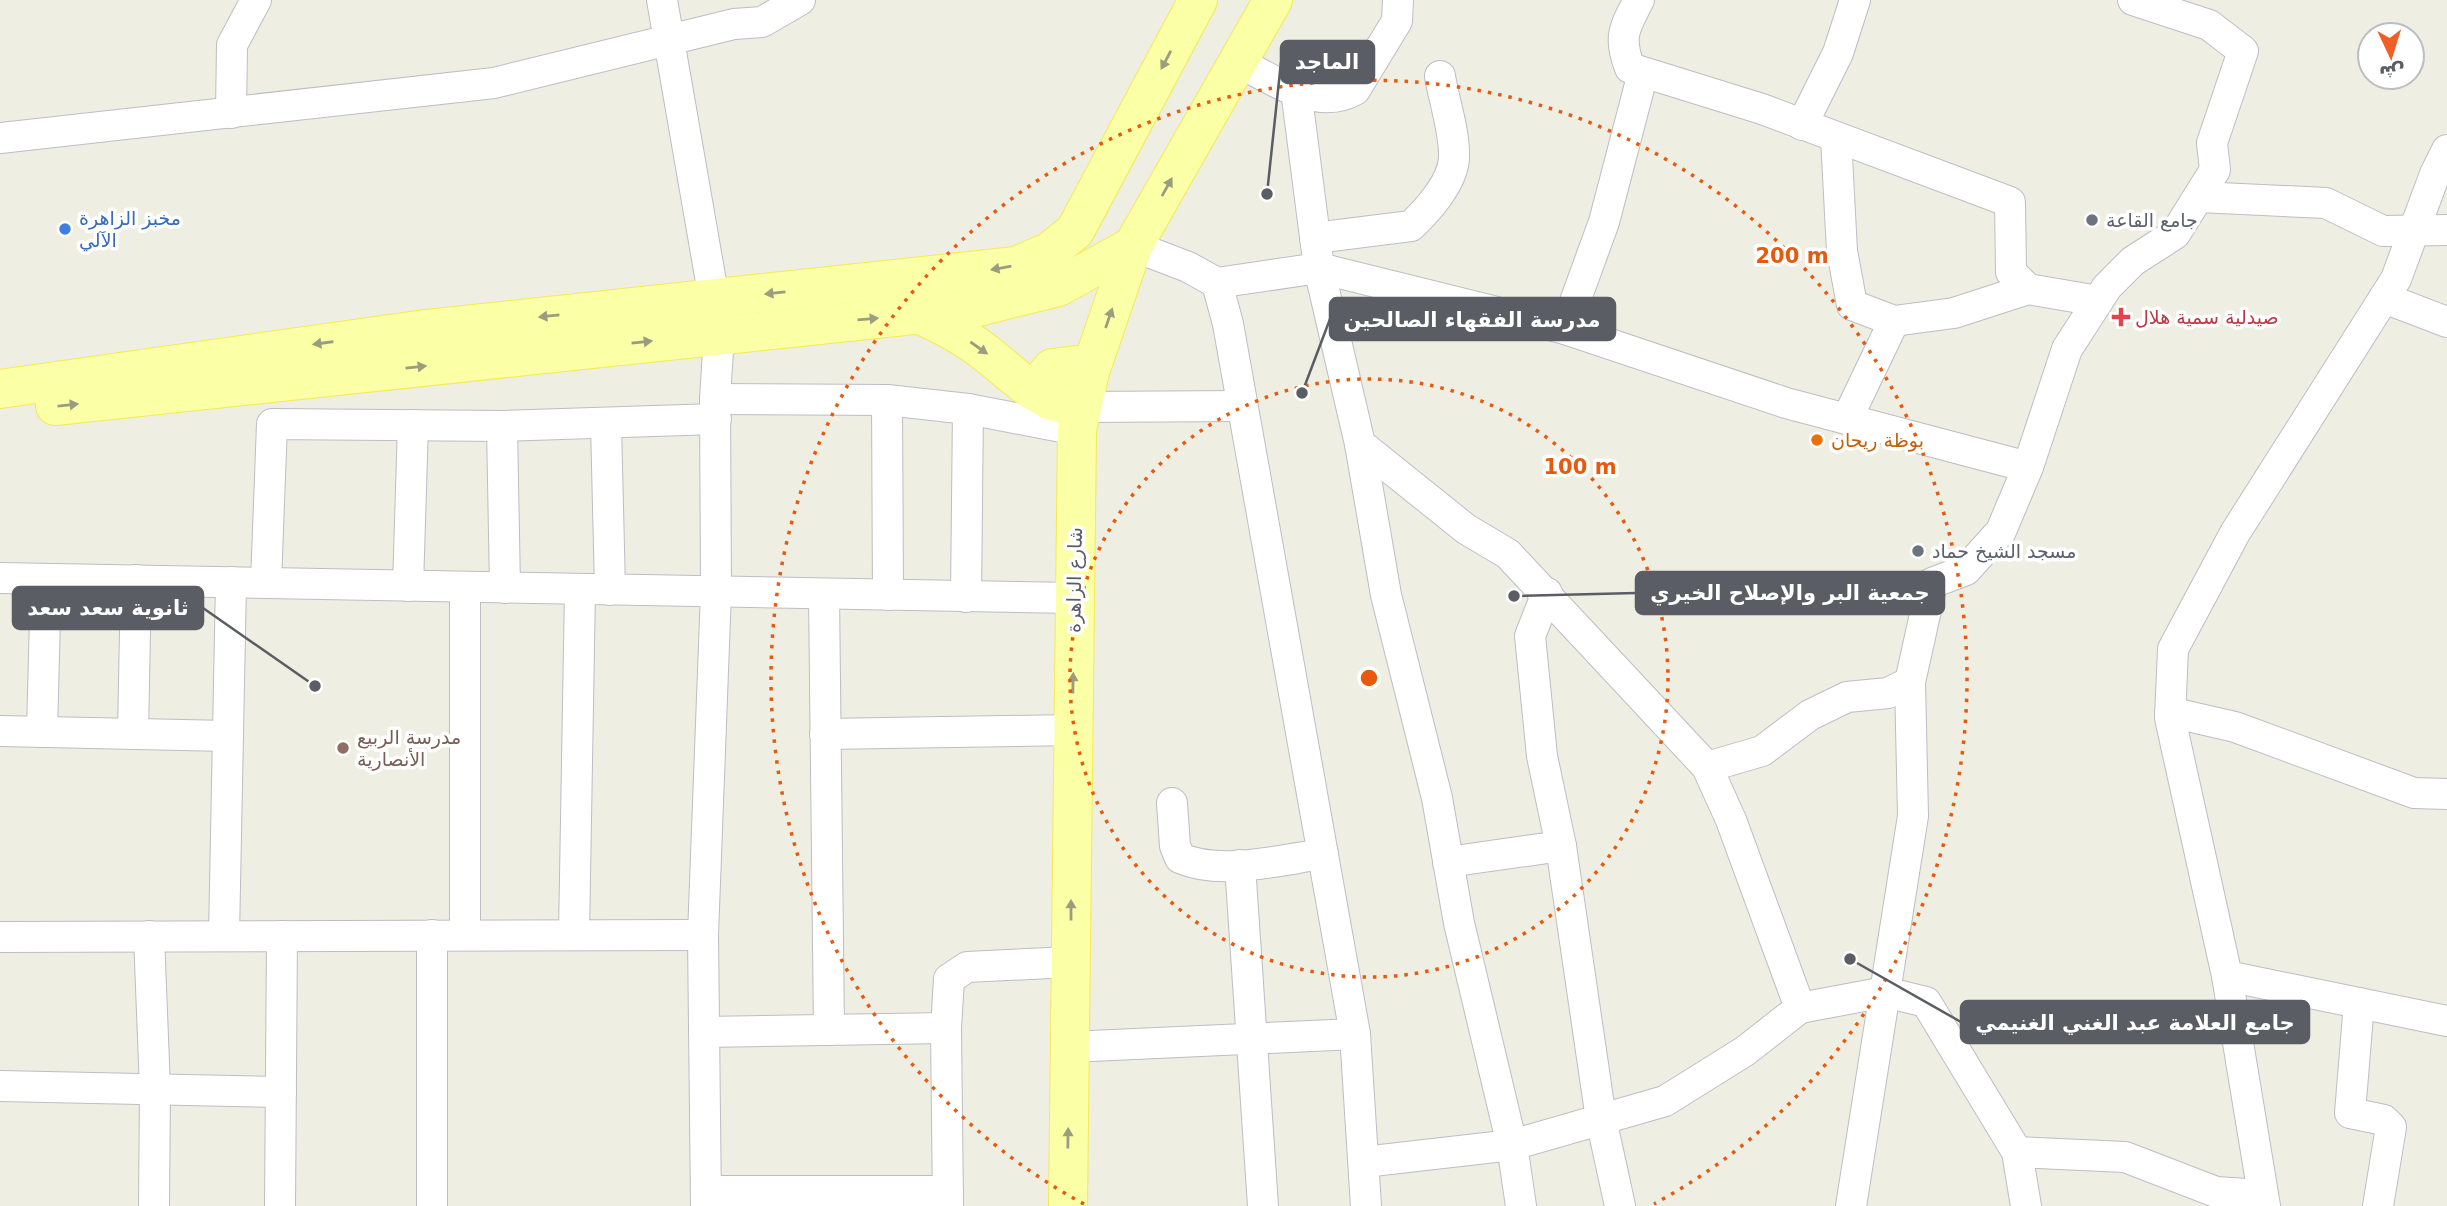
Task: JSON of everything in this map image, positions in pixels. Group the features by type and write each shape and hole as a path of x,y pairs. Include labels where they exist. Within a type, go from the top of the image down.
{"main road":[{"path":"0,412 717,316 997,270 1033,260 1063,243 1088,209 1198,0"},
{"name":"شارع الزاهرة","path":"1068,1206 1075,402 1133,246 1273,0"},
{"path":"0,388 418,330 717,316 920,314 995,304 1058,287 1133,246"},
{"path":"920,314 970,341 1036,394 1075,402"}],"street":[{"path":"231,113 232,45 256,0"},
{"path":"662,0 717,316 716,592 703,934 706,1198 948,1198 946,1028 949,979 958,970 967,967 1070,962"},
{"path":"0,138 494,83 733,24 762,22 800,0"},
{"path":"1237,61 1296,90 1327,99 1355,90 1397,21 1398,0"},
{"path":"1639,0 1627,21 1621,45 1630,68 1762,109 2010,202 2011,272 2028,289"},
{"path":"1802,125 1838,53 1855,0"},
{"path":"1851,1206 1913,816 1910,682 1932,583 1966,570 2001,531 2028,467 2067,349 2108,287 2133,261 2175,234 2215,170 2212,143 2243,51 2209,25 2133,0"},
{"path":"1565,329 1604,222 1643,73"},
{"path":"1315,238 1411,226 1422,215 1450,176 1454,157 1440,76"},
{"path":"1296,90 1319,268 1360,444 1386,595 1437,798 1459,923 1512,1144 1521,1206"},
{"path":"1836,138 1842,251 1852,305 1894,321 1954,313 2028,289 2098,301"},
{"path":"2017,1152 2125,1157 2216,1192 2263,1201 2228,976 2170,712 2173,649 2235,533 2396,279 2447,150"},
{"path":"2199,197 2326,203 2383,230 2447,230"},
{"path":"1133,246 1188,267 1217,284 1319,268 1565,329 1786,403 2028,467"},
{"path":"1217,284 1228,324 1355,1034 1366,1206"},
{"path":"2384,298 2447,322"},
{"path":"1847,419 1894,321"},
{"path":"266,583 272,424 606,424 715,409 887,400 968,409 1075,402 1242,406"},
{"path":"887,400 888,595"},
{"path":"966,597 968,409"},
{"path":"574,935 606,424"},
{"path":"408,586 413,425"},
{"path":"502,426 505,588"},
{"path":"1360,444 1466,529 1508,554 1707,767 1731,820 1800,1008"},
{"path":"0,578 1073,598"},
{"path":"42,732 46,579"},
{"path":"133,734 136,580"},
{"path":"224,936 232,582"},
{"path":"465,587 465,935"},
{"path":"1547,593 1530,636 1542,756 1561,846 1601,1119 1620,1206"},
{"path":"824,594 830,1030"},
{"path":"1707,767 1762,751 1810,715 1846,697 1888,694 1910,682"},
{"path":"2170,712 2235,727 2414,793 2447,794"},
{"path":"825,734 1072,730"},
{"path":"0,731 228,736"},
{"path":"1172,803 1175,846 1180,858 1194,864 1240,865 1323,854"},
{"path":"1448,862 1561,846"},
{"path":"1240,865 1263,1206"},
{"path":"0,937 703,934"},
{"path":"432,935 432,1206"},
{"path":"149,936 155,1089 154,1206"},
{"path":"280,1206 282,936"},
{"path":"2228,976 2447,1021"},
{"path":"1364,1162 1512,1144 1664,1101 1745,1051 1800,1008 1885,992 1926,1002 2017,1152 2026,1206"},
{"path":"2359,1003 2350,1113 2384,1120 2392,1127 2378,1206"},
{"path":"704,1032 946,1028"},
{"path":"1069,1047 1355,1034"},
{"path":"0,1086 281,1092"}],"place":[{"name":"الماجد","path":"1267,194"},
{"name":"جامع القاعة","path":"2092,220"},
{"name":"مخبز الزاهرة الآلي","path":"65,229"},
{"name":"صيدلية سمية هلال","path":"2121,317"},
{"name":"مدرسة الفقهاء الصالحين","path":"1302,393"},
{"name":"بوظة ريحان","path":"1817,440"},
{"name":"مسجد الشيخ حماد","path":"1918,551"},
{"name":"جمعية البر والإصلاح الخيري","path":"1514,596"},
{"name":"ثانوية سعد سعد","path":"315,686"},
{"name":"مدرسة الربيع الأنصارية","path":"343,748"},
{"name":"جامع العلامة عبد الغني الغنيمي","path":"1850,959"}]}
